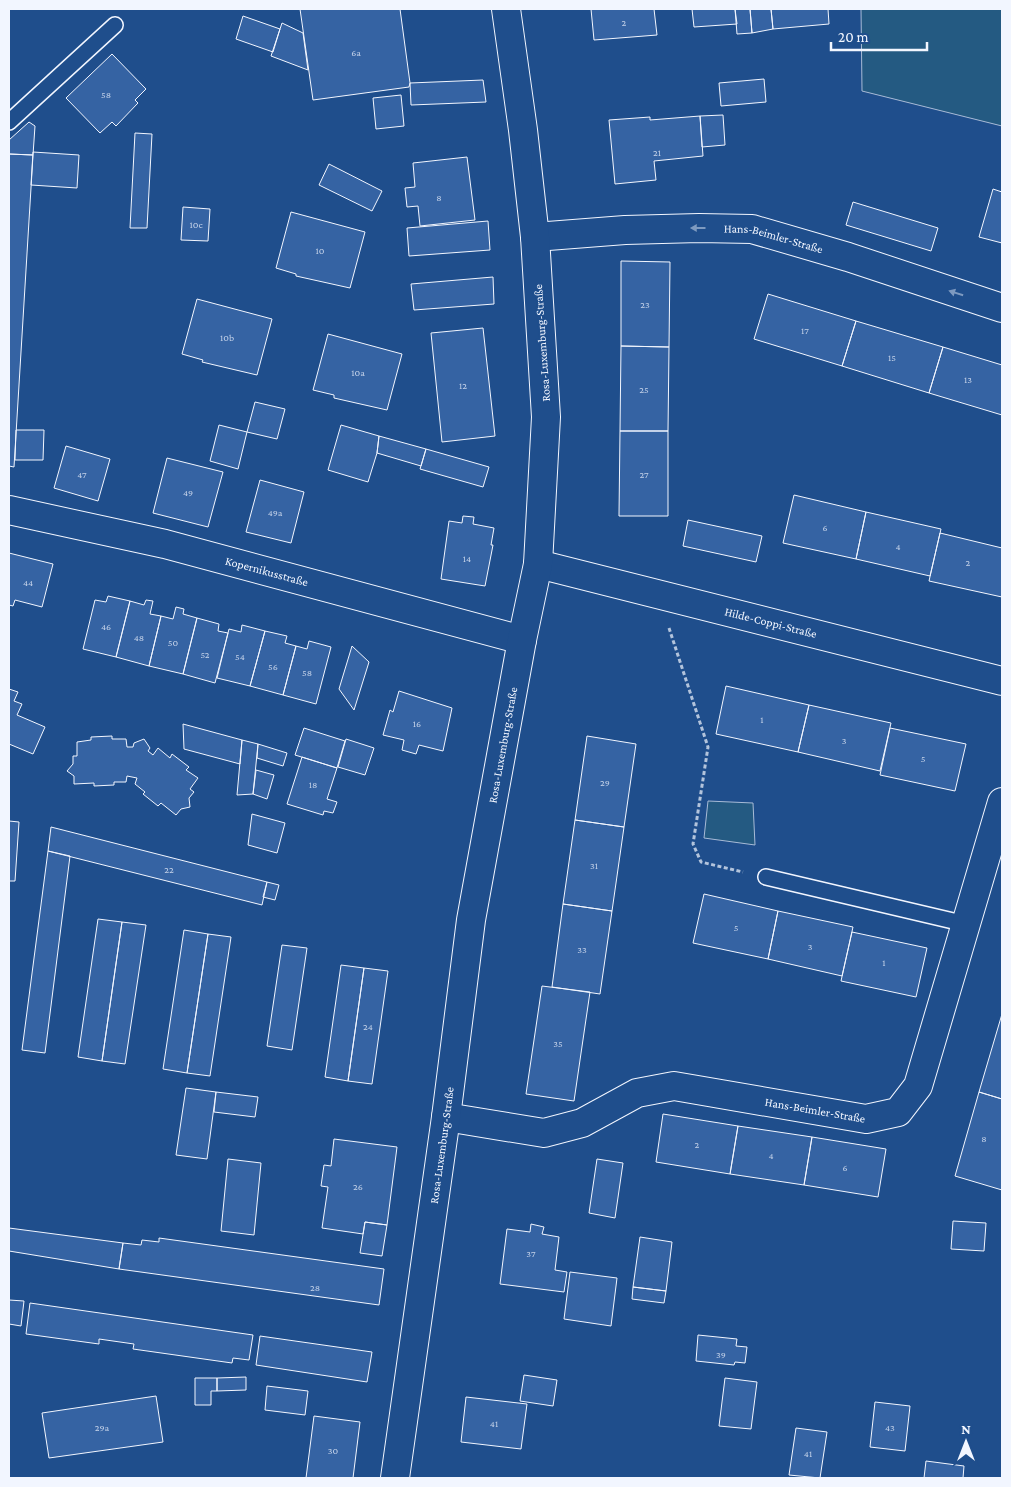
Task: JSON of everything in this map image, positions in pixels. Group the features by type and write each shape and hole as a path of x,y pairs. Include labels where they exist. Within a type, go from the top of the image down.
{"street":[{"name":"Rosa-Luxemburg-Straße","path":"395,1478 472,920 522,640 538,564 546,417 535,237 523,130 506,9"},
{"name":"Hans-Beimler-Straße","path":"535,237 625,230 752,229 1002,308"},
{"name":"Kopernikusstraße","path":"9,510 165,544 522,640"},
{"name":"Hilde-Coppi-Straße","path":"538,564 1002,681"},
{"name":"Hans-Beimler-Straße","path":"446,1118 544,1133 582,1123 637,1093 674,1086 866,1119 898,1112 918,1086 1002,802"}],"lane":[{"path":"9,122 115,25"},
{"path":"766,877 966,924"}],"path":[{"path":"675,599 669,626 708,747 693,844 701,862 766,877"}],"shaded area":[{"path":"861,9 1002,9 1002,126 862,91"},
{"path":"708,801 753,803 755,845 704,838"}],"building":[{"path":"300,9 400,9 409,87 313,100"},
{"path":"591,9 654,9 657,35 594,40"},
{"path":"692,9 735,9 737,24 694,27"},
{"path":"735,9 750,9 752,33 737,34"},
{"path":"750,9 771,9 773,29 752,33"},
{"path":"771,9 828,9 829,24 773,29"},
{"path":"243,16 280,29 273,52 236,39"},
{"path":"282,23 303,33 308,70 271,56"},
{"path":"112,54 146,89 135,100 138,103 116,126 112,122 100,133 66,98"},
{"path":"764,79 766,102 721,106 719,83"},
{"path":"483,80 486,102 411,105 410,83"},
{"path":"401,95 404,126 376,129 373,98"},
{"path":"723,115 725,145 702,147 700,116"},
{"path":"700,116 703,156 654,161 656,180 615,184 609,120 650,117 650,120"},
{"path":"29,122 35,126 33,155 9,154 9,140"},
{"path":"135,133 152,134 147,228 130,228"},
{"path":"33,152 79,155 77,188 31,185"},
{"path":"9,154 33,155 14,467 9,466"},
{"path":"467,157 475,220 420,226 418,206 407,207 405,188 415,187 413,163"},
{"path":"329,164 382,191 372,211 319,185"},
{"path":"993,189 1002,192 1002,243 979,237"},
{"path":"853,202 938,228 931,251 846,225"},
{"path":"183,207 210,209 208,241 181,240"},
{"path":"291,212 365,232 350,288 296,276 296,274 276,268"},
{"path":"488,221 490,250 409,256 407,228"},
{"path":"621,261 670,262 669,347 621,346"},
{"path":"493,277 494,304 414,310 411,284"},
{"path":"768,294 856,321 842,366 754,339"},
{"path":"197,299 272,319 257,375 202,362 203,360 182,354"},
{"path":"856,321 943,347 929,393 842,366"},
{"path":"483,328 495,436 442,442 431,333"},
{"path":"328,334 402,354 387,410 334,398 334,395 313,390"},
{"path":"621,346 669,347 668,431 620,431"},
{"path":"943,347 1002,365 1002,415 929,393"},
{"path":"255,402 285,409 277,439 247,432"},
{"path":"219,425 247,432 238,469 210,461"},
{"path":"341,425 379,436 377,453 368,482 328,470"},
{"path":"16,430 44,430 43,460 15,460"},
{"path":"620,431 668,431 668,516 619,516"},
{"path":"379,436 426,449 421,466 377,453"},
{"path":"66,446 110,459 98,501 54,488"},
{"path":"426,449 489,467 483,487 420,469"},
{"path":"167,458 223,472 208,527 153,513"},
{"path":"260,480 304,492 291,543 246,532"},
{"path":"794,495 866,512 856,559 783,543"},
{"path":"866,512 941,529 930,576 856,559"},
{"path":"463,516 474,517 473,524 494,528 491,545 493,545 485,586 441,579 449,521 462,523"},
{"path":"688,520 762,536 756,562 683,546"},
{"path":"940,533 1002,548 1002,597 929,581"},
{"path":"9,553 53,564 42,607 15,600 13,606 9,605"},
{"path":"108,596 130,601 116,657 83,649 95,600 106,602"},
{"path":"146,600 153,601 150,614 161,616 149,666 116,657 130,601 144,605"},
{"path":"176,607 184,609 183,614 197,618 183,674 149,666 161,616 173,619"},
{"path":"197,618 219,624 218,631 228,633 215,683 183,674"},
{"path":"242,625 265,631 250,686 217,678 229,629 241,632"},
{"path":"265,631 287,636 285,643 296,646 283,695 250,686"},
{"path":"309,641 331,647 316,704 283,695 296,646 307,649"},
{"path":"352,646 369,662 354,710 339,689"},
{"path":"726,686 809,705 798,752 716,734"},
{"path":"9,689 18,692 14,701 22,704 17,715 45,727 33,754 9,744"},
{"path":"399,691 452,708 443,751 419,745 416,754 402,750 404,740 383,735 390,710 393,712"},
{"path":"809,705 891,723 880,771 798,752"},
{"path":"183,724 242,740 240,764 184,749"},
{"path":"304,728 345,741 337,768 295,755"},
{"path":"890,728 966,744 955,791 880,775"},
{"path":"112,736 112,739 126,739 127,747 133,747 134,743 144,739 150,748 148,751 153,755 158,748 170,758 172,754 189,767 186,770 198,778 190,789 194,792 189,798 190,807 181,809 176,815 161,803 158,806 143,794 145,792 135,784 137,778 127,776 126,782 114,782 114,785 74,784 74,776 67,771 73,764 73,756 77,756 77,742 91,740 91,737"},
{"path":"587,736 636,744 624,827 575,820"},
{"path":"346,739 374,748 365,775 338,767"},
{"path":"242,740 258,744 253,794 237,795"},
{"path":"258,744 287,753 283,766 257,758"},
{"path":"302,757 337,768 327,799 337,802 333,813 324,811 323,815 287,804"},
{"path":"256,770 274,775 267,799 253,794"},
{"path":"252,814 285,823 277,853 248,845"},
{"path":"575,820 624,827 612,911 563,904"},
{"path":"9,821 19,822 15,881 9,881"},
{"path":"51,827 267,882 262,905 48,851"},
{"path":"48,851 70,856 45,1053 22,1050"},
{"path":"267,882 279,885 275,900 263,897"},
{"path":"704,894 778,911 768,959 693,943"},
{"path":"563,904 612,911 600,994 552,987"},
{"path":"778,911 853,927 842,976 768,959"},
{"path":"98,919 122,922 102,1061 78,1057"},
{"path":"122,922 146,925 125,1064 102,1061"},
{"path":"184,930 208,934 187,1073 163,1069"},
{"path":"852,932 927,948 916,997 841,981"},
{"path":"208,934 231,937 210,1076 187,1073"},
{"path":"282,945 307,948 292,1050 267,1046"},
{"path":"341,965 364,968 348,1081 325,1077"},
{"path":"364,968 388,971 372,1084 348,1081"},
{"path":"542,986 590,992 574,1101 526,1094"},
{"path":"1002,1014 1002,1099 979,1092"},
{"path":"186,1088 216,1092 207,1159 176,1155"},
{"path":"216,1092 258,1097 255,1117 214,1112"},
{"path":"979,1092 1002,1099 1002,1190 955,1176"},
{"path":"663,1114 738,1126 730,1174 656,1162"},
{"path":"738,1126 812,1137 804,1185 730,1174"},
{"path":"812,1137 886,1149 878,1197 804,1185"},
{"path":"334,1139 397,1147 387,1225 365,1222 363,1234 322,1228 328,1187 321,1186 324,1165 331,1166"},
{"path":"228,1159 261,1163 254,1235 221,1231"},
{"path":"597,1159 623,1163 615,1218 589,1213"},
{"path":"953,1221 986,1223 984,1251 951,1249"},
{"path":"365,1222 387,1225 382,1256 360,1253"},
{"path":"531,1224 544,1227 542,1234 559,1237 555,1270 567,1272 564,1292 500,1284 507,1229 530,1232"},
{"path":"9,1228 123,1243 119,1269 9,1251"},
{"path":"640,1237 672,1242 666,1291 633,1287"},
{"path":"159,1238 384,1269 379,1305 119,1269 123,1243 141,1245 142,1240 159,1242"},
{"path":"570,1272 617,1278 611,1326 564,1319"},
{"path":"633,1287 666,1291 664,1303 632,1299"},
{"path":"9,1300 24,1301 21,1326 9,1324"},
{"path":"30,1303 253,1335 249,1360 233,1358 232,1363 133,1349 134,1344 99,1339 99,1344 26,1334"},
{"path":"698,1335 737,1339 736,1346 747,1347 745,1363 735,1362 734,1365 696,1361"},
{"path":"260,1336 372,1352 367,1382 256,1365"},
{"path":"524,1375 557,1380 553,1406 520,1401"},
{"path":"246,1377 246,1390 217,1391 217,1378"},
{"path":"195,1378 217,1378 217,1391 211,1391 211,1405 195,1405"},
{"path":"725,1378 757,1382 751,1429 719,1426"},
{"path":"267,1386 308,1391 305,1415 265,1410"},
{"path":"156,1396 163,1442 49,1458 42,1413"},
{"path":"466,1397 527,1404 521,1449 461,1442"},
{"path":"875,1402 910,1406 905,1451 870,1447"},
{"path":"314,1416 360,1422 353,1478 306,1478"},
{"path":"796,1428 827,1432 820,1478 789,1475"},
{"path":"926,1461 964,1466 963,1478 924,1478"}]}
